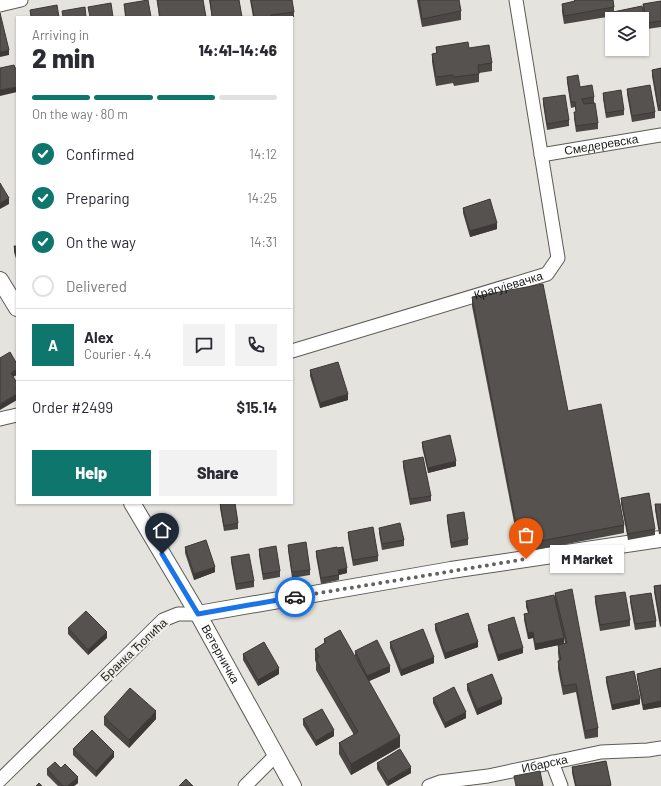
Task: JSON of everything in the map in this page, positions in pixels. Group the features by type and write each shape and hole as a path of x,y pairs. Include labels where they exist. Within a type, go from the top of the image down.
{"street":[{"path":"0,5 21,0"},
{"name":"Крагујевачка","path":"293,351 546,274 558,258 516,0"},
{"name":"Смедеревска","path":"541,155 661,135"},
{"path":"0,280 16,306"},
{"path":"0,419 16,414"},
{"name":"Ветерничка","path":"133,504 198,614 293,786"},
{"name":"Бранка Ћопића","path":"0,780 163,620 178,614 198,614 451,570 661,538"},
{"name":"Ибарска","path":"429,786 440,782 488,776 601,752 661,748"},
{"path":"245,786 276,755"},
{"path":"552,762 561,786"}],"building":[{"path":"148,0 151,16 126,16 124,4"},
{"path":"157,0 203,0 206,16 160,16"},
{"path":"210,0 239,0 242,16 212,16"},
{"path":"251,0 292,0 294,12 271,16 254,16"},
{"path":"419,0 459,0 461,11 422,19"},
{"path":"575,0 613,0 614,7 564,16 562,4"},
{"path":"661,1 661,21 649,23 649,12 645,12 643,4"},
{"path":"111,3 113,16 90,16 88,7"},
{"path":"57,5 59,16 31,16 30,10"},
{"path":"642,6 643,12 613,12"},
{"path":"85,7 86,16 63,16 62,11"},
{"path":"0,13 9,50 0,52"},
{"path":"468,42 469,48 489,45 492,63 478,65 479,74 454,77 453,75 436,77 432,54 437,53 436,47"},
{"path":"14,65 16,68 16,87 0,90 0,68"},
{"path":"661,68 661,105 658,106 652,70"},
{"path":"578,75 580,87 592,85 594,97 582,99 584,104 595,103 598,123 576,126 574,112 576,112 575,102 571,102 567,77"},
{"path":"650,85 655,112 632,116 627,89"},
{"path":"621,90 624,110 606,113 603,93"},
{"path":"565,95 569,120 547,124 543,98"},
{"path":"0,183 9,198 0,203"},
{"path":"490,199 497,223 470,231 463,208"},
{"path":"543,284 568,411 601,404 624,525 520,545 472,297"},
{"path":"10,352 16,362 16,370 11,373 16,381 16,395 0,404 0,358"},
{"path":"338,362 348,394 320,403 310,370"},
{"path":"450,435 456,461 428,468 422,442"},
{"path":"423,457 431,496 410,499 403,461"},
{"path":"649,493 655,529 628,534 621,498"},
{"path":"220,504 235,504 238,523 224,526"},
{"path":"655,504 661,504 661,528 659,529"},
{"path":"464,512 468,539 451,543 447,515"},
{"path":"400,523 404,540 382,544 379,528"},
{"path":"373,527 378,556 353,560 348,532"},
{"path":"206,540 215,567 194,574 185,547"},
{"path":"306,542 310,570 292,572 288,545"},
{"path":"276,546 280,571 263,574 259,549"},
{"path":"343,547 347,568 338,570 339,575 321,578 316,551"},
{"path":"249,554 254,581 236,584 231,557"},
{"path":"661,585 661,621 660,621 654,586"},
{"path":"572,589 598,728 585,731 576,684 563,686 558,661 561,660 558,645 567,643 555,593"},
{"path":"625,592 630,620 600,625 595,596"},
{"path":"651,593 656,621 635,624 630,596"},
{"path":"554,595 564,638 535,644 533,632 528,633 524,614 529,613 526,601"},
{"path":"86,611 107,632 88,650 68,628"},
{"path":"468,613 478,642 445,653 435,624"},
{"path":"514,617 523,648 498,655 488,625"},
{"path":"423,629 434,657 401,670 390,642"},
{"path":"340,630 400,736 351,764 339,743 358,732 316,659 319,657 315,649 326,642 324,639"},
{"path":"377,640 390,666 367,676 355,651"},
{"path":"264,642 279,668 258,680 243,654"},
{"path":"661,668 661,701 643,705 637,674"},
{"path":"634,671 640,699 612,705 606,677"},
{"path":"492,674 502,699 477,709 467,684"},
{"path":"454,687 466,712 445,723 433,698"},
{"path":"130,688 156,711 129,740 104,717"},
{"path":"322,709 334,730 316,741 303,719"},
{"path":"92,730 114,752 96,771 73,749"},
{"path":"400,749 411,767 388,781 377,763"},
{"path":"606,761 611,785 576,786 572,767"},
{"path":"55,762 61,768 65,764 78,777 68,786 63,786 47,769"},
{"path":"540,771 543,786 516,786 514,776"},
{"path":"186,779 193,786 179,786"}],"way so far":[{"path":"295,597 451,570 526,559"}],"place":[{"name":"M Market","path":"526,559"}],"route":[{"path":"162,554 191,605 198,614 295,597"}]}
